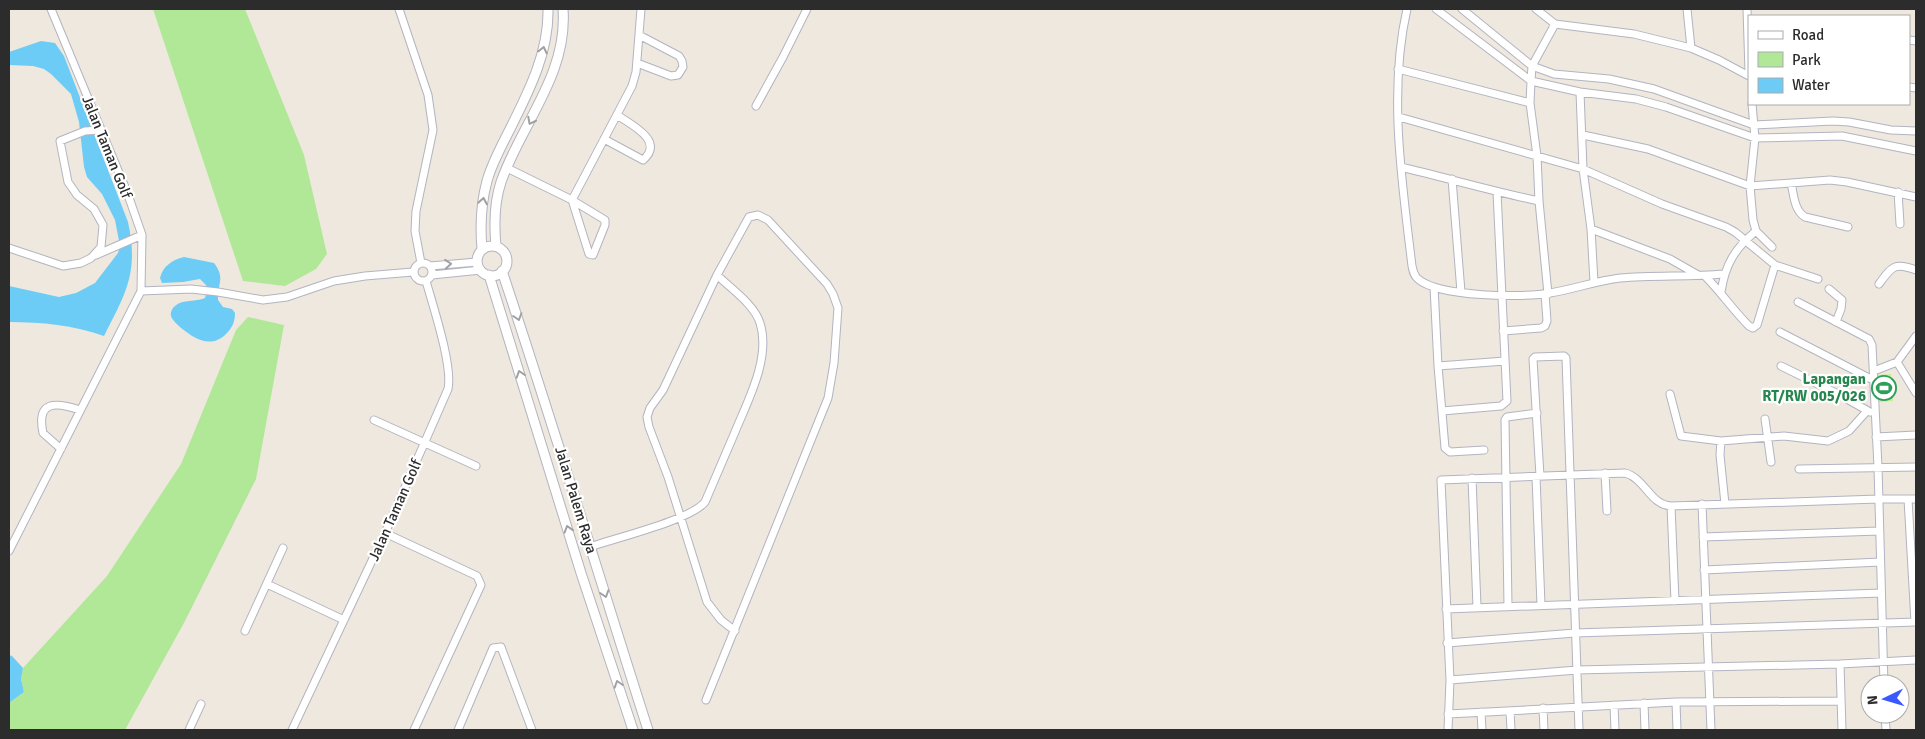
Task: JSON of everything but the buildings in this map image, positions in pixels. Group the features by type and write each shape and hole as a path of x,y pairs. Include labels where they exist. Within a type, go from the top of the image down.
{"street":[{"name":"Jalan Taman Golf","path":"9,551 141,290 138,237 127,192 97,130 50,9"},
{"path":"399,9 428,96 434,130 416,211 416,231 421,263"},
{"path":"482,269 477,257 482,249 481,220 488,179 498,152 530,90 546,38 548,9"},
{"path":"496,246 495,213 501,183 548,88 562,41 564,9"},
{"path":"507,168 572,200 605,220 605,225 593,255 589,254 572,200 632,86 637,63 641,9"},
{"path":"756,106 807,9"},
{"path":"1407,9 1398,69 1399,117 1401,166 1414,273 1418,279 1434,287 1461,292 1502,295 1546,294 1594,282 1644,276 1724,274"},
{"path":"1436,9 1531,80 1580,92 1636,99 1666,107 1755,138 1842,136 1916,151"},
{"path":"1462,9 1532,66 1554,74 1609,80 1654,89 1754,125 1833,121 1891,130 1916,131"},
{"path":"1536,9 1555,24 1634,34 1691,48 1748,74"},
{"path":"1687,9 1691,48"},
{"path":"1747,9 1748,42"},
{"path":"1504,331 1541,328 1545,326 1547,321 1537,156 1530,103 1532,66 1555,24"},
{"path":"637,63 671,76 678,75 683,67 682,61 678,56 639,35"},
{"path":"1398,69 1530,103"},
{"path":"1580,92 1583,169 1591,229 1594,282"},
{"path":"1752,105 1755,138 1750,186 1753,220 1756,231 1772,247"},
{"path":"604,139 642,160 650,149 650,143 643,133 617,115"},
{"path":"1399,117 1583,169 1662,204 1726,227 1735,232 1775,265 1818,279"},
{"path":"91,258 101,247 103,225 94,209 77,194 68,182 60,141 65,137 85,131 97,130"},
{"path":"1583,135 1648,149 1750,186 1830,180 1916,197"},
{"path":"1401,166 1539,202"},
{"path":"1452,179 1461,292"},
{"path":"1791,183 1800,214 1805,217 1848,227"},
{"path":"1442,411 1504,405 1507,398 1497,192"},
{"path":"1898,192 1900,224"},
{"path":"706,700 735,631 828,398 834,362 838,308 833,294 827,284 768,220 761,215 749,217 717,275 663,390 656,397 647,417 707,602 721,620 735,631"},
{"path":"1591,229 1670,259 1702,276 1721,292 1732,309 1749,326 1755,327 1775,265"},
{"path":"1721,292 1724,274 1736,251 1756,231"},
{"path":"9,248 63,266 81,262 138,237"},
{"path":"421,263 430,266 482,269 494,275 502,271 506,262 504,252 496,246 482,249"},
{"path":"413,272 416,266 421,263"},
{"path":"1879,284 1896,265 1903,265 1916,270"},
{"path":"430,266 432,275"},
{"path":"413,272 417,280 426,281 432,275 482,269"},
{"name":"Jalan Palem Raya","path":"482,269 633,730"},
{"name":"Jalan Palem Raya","path":"502,271 565,462 648,730"},
{"path":"141,290 191,289 263,300 286,297 334,281 413,272"},
{"path":"590,547 681,518 696,510 705,502 754,387 762,359 762,333 759,320 748,305 717,275"},
{"name":"Jalan Taman Golf","path":"292,730 385,533 450,383 444,346 426,281"},
{"path":"1434,287 1443,436 1447,450 1450,452 1484,450"},
{"path":"1829,289 1842,300 1836,322"},
{"path":"1798,302 1870,341 1872,346 1878,467 1884,674"},
{"path":"1780,332 1873,380"},
{"path":"1874,371 1897,362 1916,336"},
{"path":"1541,605 1537,413 1533,358 1564,356 1566,358 1578,730"},
{"path":"1438,366 1504,361"},
{"path":"1897,362 1916,393"},
{"path":"1781,366 1875,415"},
{"path":"1670,394 1681,436 1721,441 1784,436 1828,441 1849,431 1867,411"},
{"path":"61,449 43,433 42,415 48,406 53,404 80,410"},
{"path":"1508,605 1505,418 1537,413"},
{"path":"1765,419 1771,462"},
{"path":"374,420 476,466"},
{"path":"1876,437 1916,435"},
{"path":"1721,441 1720,455 1725,504"},
{"path":"1799,470 1916,467"},
{"path":"1605,473 1607,511"},
{"path":"1447,643 1575,633 1916,622 1912,499 1671,506 1660,504 1634,476 1625,473 1472,478 1440,481 1447,643 1450,680 1448,730"},
{"path":"1472,478 1477,607"},
{"path":"1702,504 1711,730"},
{"path":"1671,506 1675,601"},
{"path":"1703,537 1879,531"},
{"path":"385,533 477,576 481,586 414,730"},
{"path":"245,632 283,548"},
{"path":"1704,570 1880,562"},
{"path":"267,584 344,620"},
{"path":"1446,609 1508,605 1881,593"},
{"path":"458,730 493,648 497,646 501,647 532,730"},
{"path":"1450,680 1577,670 1840,664 1916,660"},
{"path":"1840,664 1842,730"},
{"path":"1448,714 1644,703 1841,701"},
{"path":"1676,702 1677,730"},
{"path":"1644,703 1645,730"},
{"path":"190,730 201,704"},
{"path":"1614,704 1615,730"},
{"path":"1543,708 1544,730"},
{"path":"1510,711 1511,730"},
{"path":"1481,712 1482,730"}],"green space":[{"path":"153,9 245,9 304,155 327,254 316,269 285,286 243,281"},
{"path":"248,317 284,325 256,479 185,621 125,730 9,730 9,703 24,692 21,679 23,668 107,576 181,464 236,330"},
{"name":"Lapangan RT/RW 005/026","path":"1891,374 1893,401 1878,402 1876,375"}],"water":[{"path":"41,41 55,43 64,56 128,222 131,239 131,269 119,307 104,336 81,329 57,325 9,322 9,286 59,297 76,293 95,283 118,253 120,246 115,220 102,194 87,177 84,167 79,122 71,94 44,69 33,66 9,65 9,52"},
{"path":"184,257 214,263 220,273 218,300 223,307 232,309 235,313 234,322 230,329 215,341 209,342 197,339 181,328 171,316 175,306 182,302 205,298 207,291 206,285 200,279 162,283 161,274 166,267"},
{"path":"9,655 23,668 21,679 24,692 9,703"}],"place":[{"name":"Lapangan RT/RW 005/026","path":"1884,388"}]}
